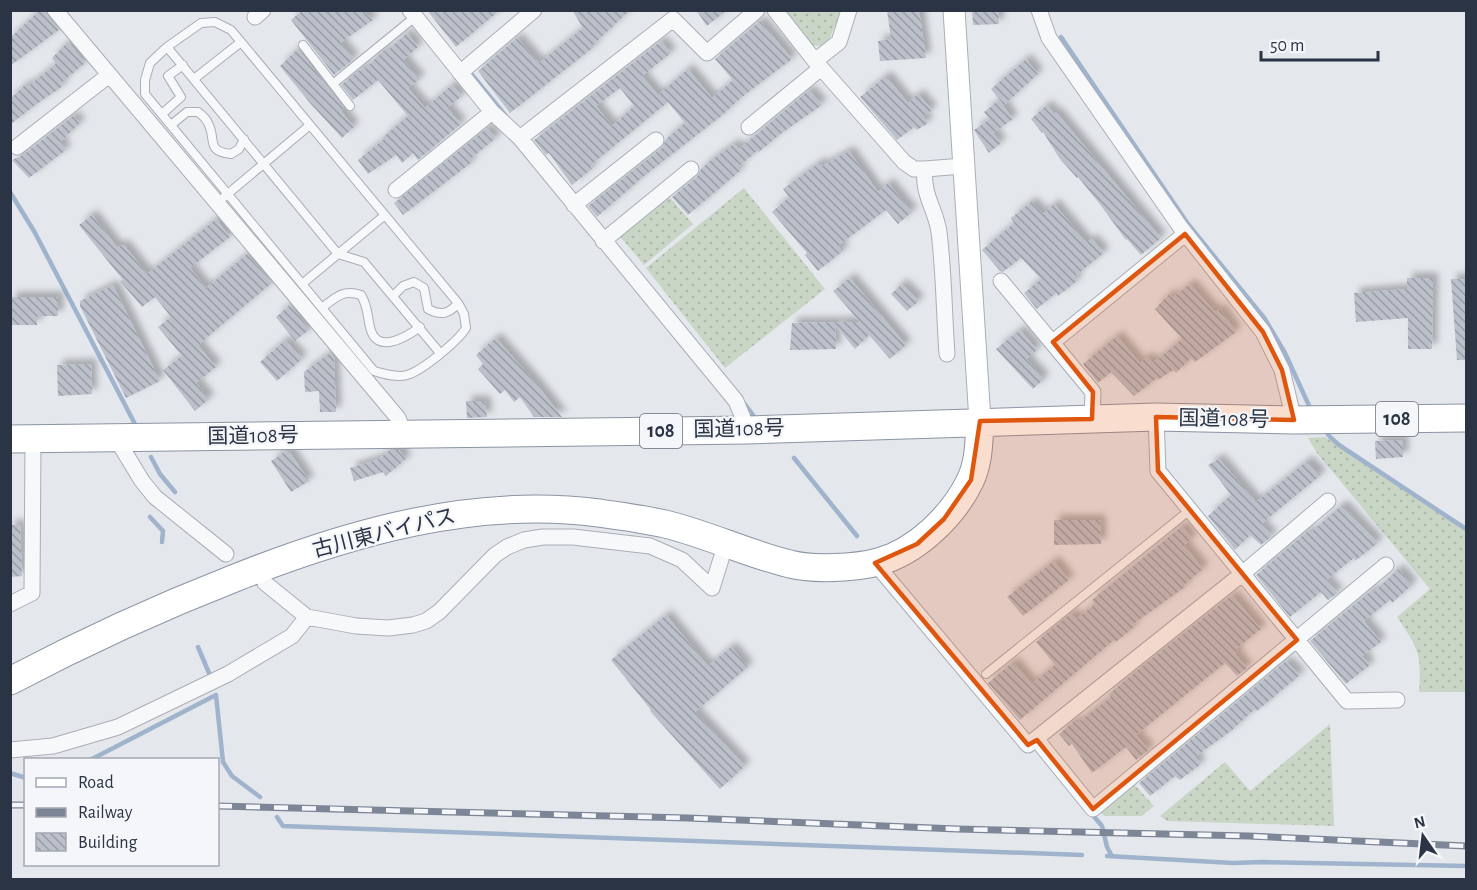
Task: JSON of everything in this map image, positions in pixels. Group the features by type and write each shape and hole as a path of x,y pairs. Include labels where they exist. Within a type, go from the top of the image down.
{"highway":[{"name":"国道108号","path":"22,439 748,430 1156,417 1311,420 1467,418"},
{"name":"古川東バイパス","path":"10,681 79,645 178,600 269,565 345,539 408,523 466,513 537,508 598,513 664,524 792,565 844,567 875,563 886,560 917,544 944,519 971,480 979,452 980,422"}],"street":[{"path":"54,10 109,75 222,198 398,418 404,434"},
{"path":"461,72 534,10"},
{"path":"520,138 673,19 707,53 757,10"},
{"path":"775,10 818,64 904,162 914,169 963,166"},
{"path":"749,127 839,42 849,10"},
{"path":"954,10 980,422"},
{"path":"1039,10 1049,38 1185,234 1263,332 1311,420"},
{"path":"412,14 492,112 580,201 609,236 736,401 748,430"},
{"path":"17,147 109,75"},
{"path":"396,190 492,112"},
{"path":"580,201 656,140"},
{"path":"609,236 691,169"},
{"path":"925,169 924,182 928,201 938,229 947,354"},
{"path":"1053,342 1185,234"},
{"path":"1001,281 1094,392 1092,419"},
{"path":"1156,417 1158,471 1347,701 1397,700"},
{"path":"116,438 155,497 226,554"},
{"path":"10,604 32,593 22,439"},
{"path":"875,563 1028,746 1242,574 1328,501"},
{"path":"265,584 307,617 356,626 388,628 426,621 439,612 495,555 524,540 543,537 573,537 650,546 682,560 712,588 726,543"},
{"path":"1037,740 1093,809 1386,565"},
{"path":"10,750 53,746 118,727 228,674 292,636 307,617"}],"lane":[{"path":"333,83 412,14"},
{"path":"215,22 231,30 458,303 464,314 466,328 459,339 406,376 391,376 374,371 302,284 222,198 171,125 145,94 145,80 150,63 167,47 201,24 215,22"},
{"path":"194,79 241,42"},
{"path":"303,45 350,106"},
{"path":"167,47 338,254 364,262 440,353"},
{"path":"162,114 181,97 168,76 183,65"},
{"path":"171,125 187,112 198,111 207,120 215,149 231,154 239,149 244,139"},
{"path":"222,198 310,125"},
{"path":"302,284 385,215"},
{"path":"393,296 403,286 414,282 424,288 428,309 434,312 444,314 458,303"},
{"path":"322,308 343,293 351,292 361,295 366,303 369,326 373,335 380,341 391,343 405,338 420,327"},
{"path":"986,674 1190,510"}],"highlighted area":[{"path":"1185,234 1263,332 1282,370 1294,420 1156,417 1158,471 1297,640 1093,809 1037,740 1028,745 875,563 917,544 944,519 971,480 980,421 1092,419 1093,392 1053,342"}],"green space":[{"path":"783,11 841,11 829,40 822,46 811,45"},
{"path":"744,188 825,289 725,368 646,268"},
{"path":"666,193 693,224 644,265 617,233"},
{"path":"1325,437 1466,531 1466,692 1419,692 1420,669 1417,652 1410,636 1397,617 1430,589 1317,453 1308,438"},
{"path":"1330,724 1334,826 1167,821 1160,816 1225,762 1250,791"},
{"path":"1133,783 1154,806 1142,816 1104,816 1100,810"}],"building":[{"path":"40,10 45,10 59,30 10,66 10,38"},
{"path":"303,10 362,10 373,20 340,43 354,59 334,75 291,20"},
{"path":"427,10 500,10 456,47"},
{"path":"572,10 630,10 593,45 594,47 510,113 478,71 517,38 539,63 583,28"},
{"path":"696,10 727,10 707,26"},
{"path":"887,10 919,10 926,58 880,61 878,41 891,39"},
{"path":"972,10 998,10 999,24 973,25"},
{"path":"760,21 792,59 643,177 597,217 588,206 662,148 666,139 685,123 668,102 590,166 592,169 572,185 549,153 546,155 534,140 661,41 671,53 642,76 658,95 688,69 712,98 733,80 715,59","holes":["620,88 634,106 612,126 596,106"]},
{"path":"407,33 418,47 403,60 420,79 408,88 425,108 452,85 462,96 447,108 461,124 418,160 413,153 402,163 396,155 368,174 358,160 408,116 378,80 353,100 341,85 362,68 364,70 384,50 386,52"},
{"path":"68,42 85,63 61,83 63,86 10,125 10,99 25,85 27,87 56,64 52,58"},
{"path":"298,49 344,108 341,111 354,127 342,138 280,66"},
{"path":"1026,59 1038,74 1004,105 991,89"},
{"path":"886,76 908,103 918,94 932,110 923,117 928,123 917,130 914,127 897,140 860,97"},
{"path":"809,90 822,105 759,152 757,151 737,168 740,171 688,215 672,197 697,177 701,169 710,161 734,144 739,149"},
{"path":"999,100 1013,119 993,133 1001,143 989,153 974,130 990,119 984,112"},
{"path":"1047,105 1054,114 1056,112 1161,238 1141,255 1126,240 1078,177 1060,159 1043,132 1031,119"},
{"path":"73,116 80,123 60,142 66,150 29,178 12,160 23,155"},
{"path":"487,128 496,138 469,160 471,163 403,215 394,203"},
{"path":"849,151 878,192 888,183 912,212 898,224 886,210 839,245 844,250 818,271 805,255 807,253 772,212 789,197 783,189 820,162 822,166"},
{"path":"1031,202 1043,214 1054,204 1087,243 1092,239 1104,253 1074,277 1077,281 1058,296 1056,293 1037,309 1024,293 1041,279 1021,258 1003,272 1000,271 982,250 1014,223 1011,218"},
{"path":"92,215 117,247 124,245 147,274 216,219 230,237 190,268 206,288 247,254 272,283 198,345 216,367 196,383 209,399 195,411 163,370 182,356 158,327 171,317 155,297 142,307 120,281 123,280 79,225"},
{"path":"850,278 906,345 890,359 869,335 855,349 835,325 836,349 790,350 792,323 860,322 833,291"},
{"path":"1407,278 1433,278 1432,349 1408,349 1408,318 1356,322 1354,293 1407,289"},
{"path":"1451,279 1467,279 1467,360 1457,360"},
{"path":"902,284 919,301 907,311 891,294"},
{"path":"1190,284 1215,312 1220,309 1236,332 1195,362 1191,358 1176,373 1173,370 1158,380 1157,378 1134,396 1111,372 1098,383 1083,364 1117,336 1140,363 1147,357 1153,363 1182,339 1155,309 1169,294 1172,298"},
{"path":"113,285 160,381 126,398 80,306 80,301"},
{"path":"11,297 58,297 58,316 37,316 37,325 11,325"},
{"path":"290,305 310,329 295,341 276,317"},
{"path":"1020,330 1037,350 1026,359 1044,379 1033,389 996,349"},
{"path":"496,338 562,417 534,417 520,397 514,402 505,390 500,394 478,369 483,364 476,355"},
{"path":"285,340 302,359 277,381 260,362"},
{"path":"330,353 334,357 336,412 320,412 319,391 305,392 304,372"},
{"path":"91,364 92,394 58,396 57,365"},
{"path":"466,401 485,401 487,417 467,418"},
{"path":"1403,440 1403,457 1376,459 1375,441"},
{"path":"390,450 399,450 406,459 386,476 383,472 354,481 350,468 379,459"},
{"path":"289,451 309,481 291,492 271,461"},
{"path":"1219,459 1256,502 1307,461 1321,475 1261,524 1272,536 1261,545 1250,535 1235,550 1208,516 1231,495 1208,465"},
{"path":"1342,505 1378,543 1326,580 1338,593 1328,600 1321,592 1290,617 1256,575"},
{"path":"1054,520 1100,520 1101,544 1054,545"},
{"path":"10,525 20,525 22,576 10,577"},
{"path":"1182,526 1192,539 1184,545 1203,569 1184,585 1185,587 1132,625 1134,627 1116,642 1114,640 1020,720 988,683 1013,662 1032,684 1055,665 1036,642 1071,613 1077,619 1095,604 1092,600"},
{"path":"1054,561 1069,580 1023,616 1007,597"},
{"path":"1398,569 1412,585 1392,603 1390,600 1364,621 1381,642 1362,656 1370,665 1346,684 1310,641 1372,590 1374,592"},
{"path":"1232,595 1261,629 1236,649 1238,651 1235,654 1247,668 1237,676 1225,663 1136,735 1149,750 1136,760 1126,747 1092,773 1072,744 1069,746 1059,734 1074,721 1076,724 1111,697 1109,694 1141,667"},
{"path":"666,615 708,666 731,647 748,667 695,712 745,766 720,789 650,711 611,660"},
{"path":"1286,661 1300,675 1257,711 1255,709 1231,731 1195,757 1201,764 1180,780 1175,776 1150,796 1139,783"}],"waterway":[{"path":"1061,37 1188,224 1265,319 1285,353 1311,410"},
{"path":"468,70 505,115"},
{"path":"10,192 34,231 135,424"},
{"path":"744,403 753,415"},
{"path":"1324,429 1339,445 1466,529"},
{"path":"151,457 160,474 175,492"},
{"path":"794,458 857,536"},
{"path":"150,517 163,531 162,542"},
{"path":"198,647 209,673"},
{"path":"216,695 223,762 232,776 260,797"},
{"path":"94,758 216,695"},
{"path":"10,773 24,777"},
{"path":"1091,813 1102,826 1107,847 1112,856"},
{"path":"277,817 283,826 1082,855"},
{"path":"1107,856 1233,863 1466,866"}],"railway":[{"path":"10,805 24,805"},
{"path":"219,806 688,818 957,829 1248,836 1466,846"}]}
